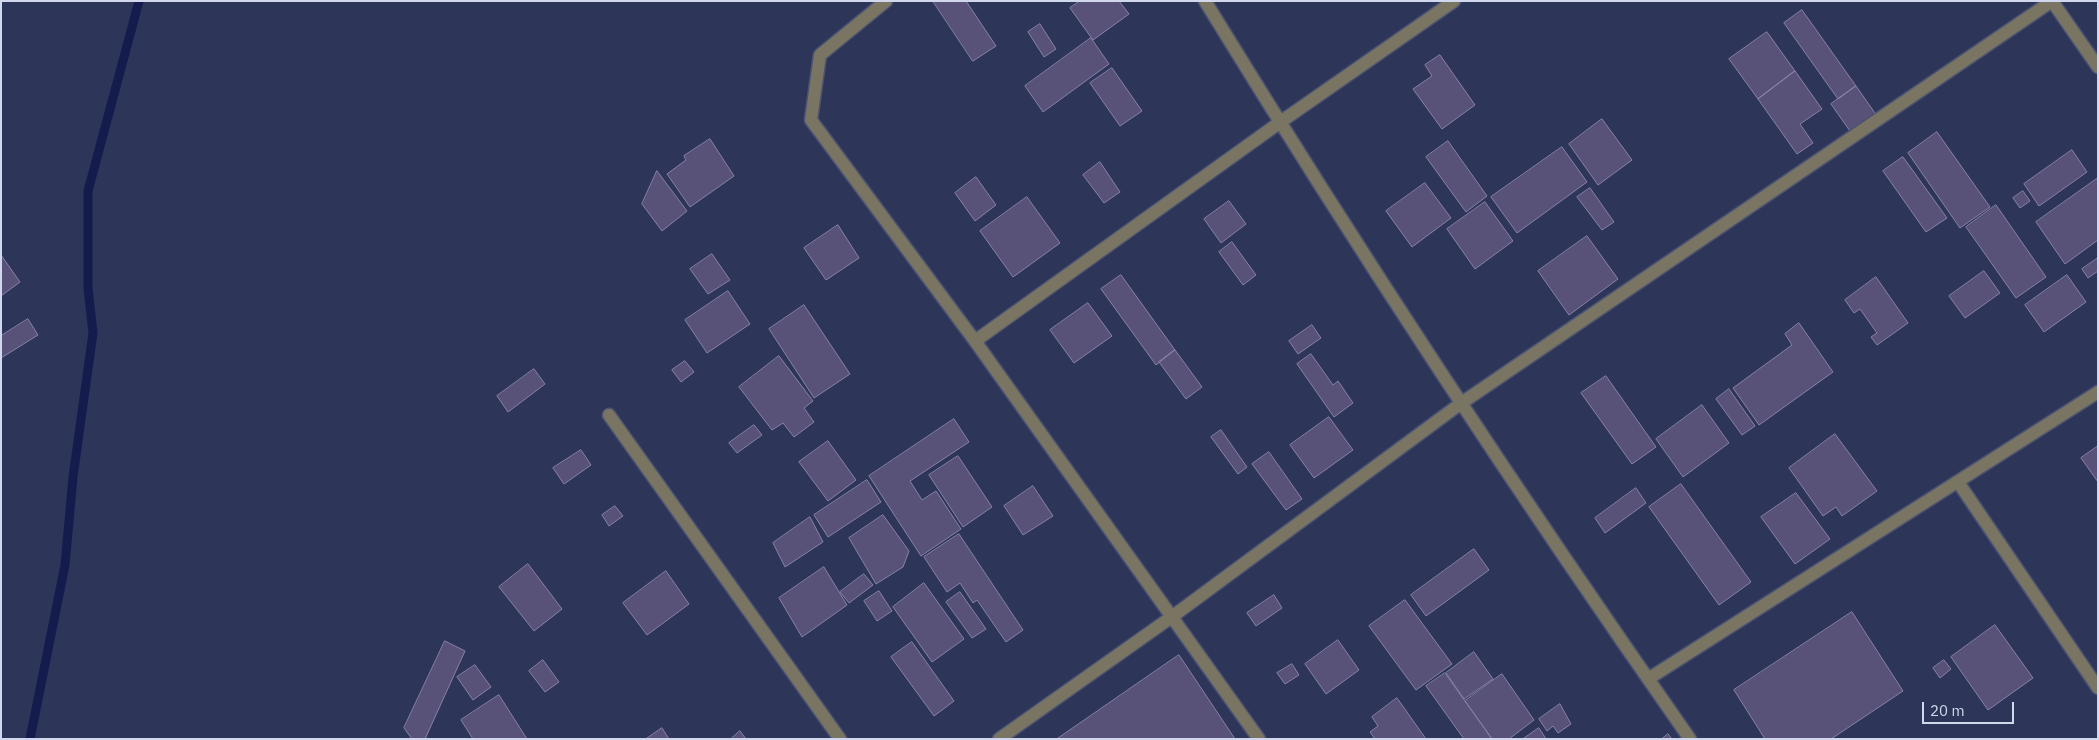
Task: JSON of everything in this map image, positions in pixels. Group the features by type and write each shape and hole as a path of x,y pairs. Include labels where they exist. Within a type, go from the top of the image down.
{"street":[{"path":"886,1 820,55 811,120 975,342 1173,616 1259,739"},
{"path":"1205,1 1279,122 1460,404 1690,739"},
{"path":"975,342 1279,122 1454,1"},
{"path":"999,739 1173,616 1460,404 2052,1 2098,67"},
{"path":"1648,679 2098,392"},
{"path":"609,415 840,739"},
{"path":"1958,482 2098,688"}],"building":[{"path":"933,1 966,1 996,46 973,61"},
{"path":"1080,1 1119,1 1129,14 1093,40 1070,8"},
{"path":"1802,10 1856,86 1838,99 1784,23"},
{"path":"1040,24 1056,49 1044,57 1028,32"},
{"path":"1767,32 1795,71 1758,99 1729,59"},
{"path":"1091,38 1109,64 1043,112 1025,86"},
{"path":"1440,55 1475,105 1442,129 1413,89 1432,76 1425,65"},
{"path":"1112,68 1142,111 1120,126 1090,83"},
{"path":"1795,71 1822,109 1800,124 1813,143 1797,154 1758,99"},
{"path":"1856,86 1877,116 1852,134 1831,104"},
{"path":"1602,119 1632,160 1598,185 1569,144"},
{"path":"1937,132 1990,207 1960,228 1908,153"},
{"path":"710,139 734,176 690,207 667,174 686,160 684,156"},
{"path":"1448,141 1487,196 1466,212 1426,157"},
{"path":"1562,147 1587,182 1517,233 1491,197"},
{"path":"2072,150 2087,172 2039,206 2024,184"},
{"path":"1903,157 1947,218 1926,232 1883,171"},
{"path":"1100,162 1120,192 1104,203 1083,175"},
{"path":"657,171 687,211 662,231 642,204"},
{"path":"976,177 996,205 975,221 955,193"},
{"path":"2098,178 2098,240 2065,264 2036,222"},
{"path":"1425,183 1451,218 1412,247 1386,211"},
{"path":"1590,188 1614,222 1602,230 1577,197"},
{"path":"2023,191 2030,201 2020,208 2013,198"},
{"path":"1027,197 1060,243 1013,277 980,231"},
{"path":"1229,201 1246,224 1221,243 1204,219"},
{"path":"1485,202 1513,241 1475,269 1447,229"},
{"path":"1996,205 2046,277 2016,298 1966,227"},
{"path":"838,225 859,258 826,280 804,248"},
{"path":"1587,236 1618,279 1569,315 1538,271"},
{"path":"1232,242 1256,275 1243,285 1219,252"},
{"path":"712,254 730,280 708,294 690,269"},
{"path":"1,255 20,282 1,296"},
{"path":"2098,258 2098,271 2088,278 2082,269"},
{"path":"1984,271 2000,293 1965,318 1949,296"},
{"path":"1121,275 1175,350 1156,365 1101,289"},
{"path":"2067,275 2086,302 2044,332 2025,305"},
{"path":"1876,277 1908,323 1877,345 1871,337 1877,333 1860,309 1854,313 1845,300"},
{"path":"728,291 750,324 707,353 685,320"},
{"path":"1088,303 1112,336 1074,363 1050,330"},
{"path":"804,305 850,374 814,398 769,329"},
{"path":"28,319 38,335 1,358 1,336"},
{"path":"1799,323 1833,372 1759,425 1733,388 1792,345 1785,334"},
{"path":"1312,325 1321,338 1298,354 1289,341"},
{"path":"1175,350 1202,387 1186,399 1159,362"},
{"path":"1311,354 1333,385 1338,381 1353,403 1334,417 1297,364"},
{"path":"779,356 813,401 804,408 814,422 794,437 783,423 772,430 739,387"},
{"path":"685,361 694,372 681,382 672,370"},
{"path":"534,369 545,384 508,412 497,396"},
{"path":"1606,376 1656,447 1632,464 1581,393"},
{"path":"1729,389 1755,426 1742,435 1716,399"},
{"path":"1702,405 1729,443 1683,477 1656,439"},
{"path":"1329,417 1353,450 1314,478 1290,445"},
{"path":"954,419 969,442 910,481 922,500 936,491 961,529 921,556 869,476"},
{"path":"754,425 762,435 737,453 729,443"},
{"path":"1221,430 1247,467 1238,474 1211,437"},
{"path":"1835,434 1877,491 1842,516 1836,507 1823,516 1789,468"},
{"path":"828,441 856,480 828,501 799,462"},
{"path":"2098,446 2098,482 2081,458"},
{"path":"581,450 591,465 564,484 553,468"},
{"path":"1269,452 1302,499 1286,510 1252,464"},
{"path":"958,456 992,507 963,527 929,475"},
{"path":"867,480 881,502 828,537 814,515"},
{"path":"1681,484 1751,582 1719,605 1649,507"},
{"path":"1033,486 1053,516 1023,535 1004,506"},
{"path":"1636,488 1646,503 1605,533 1595,518"},
{"path":"1796,493 1830,539 1795,564 1761,517"},
{"path":"615,506 623,516 609,526 602,515"},
{"path":"883,515 909,551 903,567 876,584 849,538"},
{"path":"810,517 823,542 785,567 773,543"},
{"path":"959,534 1023,630 1006,642 977,600 973,603 960,583 947,592 924,557"},
{"path":"1474,549 1489,570 1426,616 1411,595"},
{"path":"528,564 562,609 534,631 499,587"},
{"path":"824,567 847,605 802,637 779,598"},
{"path":"666,571 689,604 647,635 623,603"},
{"path":"864,574 873,585 849,603 840,592"},
{"path":"924,583 964,639 932,662 893,607"},
{"path":"879,591 892,611 877,621 864,601"},
{"path":"960,592 986,629 972,638 946,602"},
{"path":"1274,595 1282,608 1256,626 1247,613"},
{"path":"1405,600 1452,664 1416,690 1369,626"},
{"path":"1852,612 1903,691 1831,739 1765,739 1734,690"},
{"path":"1995,625 2033,678 1988,710 1951,657"},
{"path":"1338,640 1359,670 1326,694 1305,664"},
{"path":"445,641 465,651 425,739 412,739 404,728"},
{"path":"912,642 954,701 934,716 891,657"},
{"path":"1474,652 1493,679 1464,699 1446,673"},
{"path":"1179,655 1235,739 1057,739"},
{"path":"543,660 559,682 545,692 529,671"},
{"path":"1944,660 1951,669 1940,678 1933,668"},
{"path":"1292,664 1299,675 1285,684 1277,673"},
{"path":"475,665 491,687 473,700 457,677"},
{"path":"1445,673 1492,739 1464,739 1426,686"},
{"path":"1502,674 1534,720 1509,739 1492,739 1465,701"},
{"path":"499,695 527,739 473,739 461,720"},
{"path":"1397,698 1426,739 1375,739 1370,732 1378,726 1372,717"},
{"path":"1560,704 1571,724 1558,733 1553,726 1547,731 1539,719"},
{"path":"662,728 669,739 646,739"},
{"path":"1539,728 1546,739 1523,739"},
{"path":"740,731 746,739 731,739"},
{"path":"1668,734 1672,739 1662,739"}],"waterway":[{"path":"30,739 65,565 73,477 93,333 88,288 88,191 139,1"}]}
